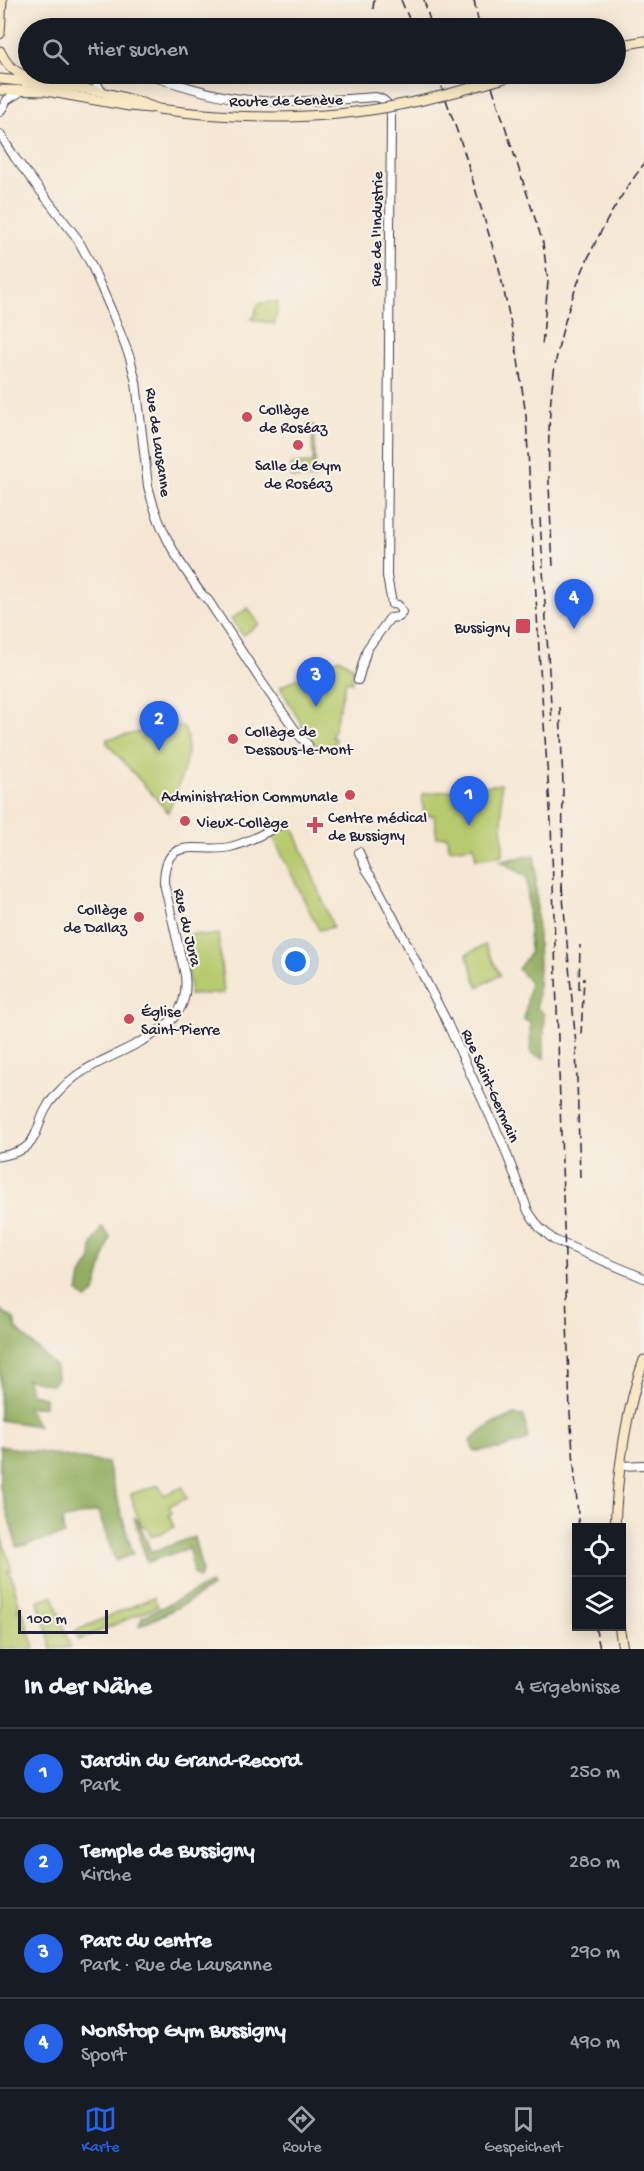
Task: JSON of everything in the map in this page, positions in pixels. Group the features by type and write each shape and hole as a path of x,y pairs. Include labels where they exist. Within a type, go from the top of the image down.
{"main road":[{"path":"0,34 2,0"},
{"path":"626,44 644,41"},
{"path":"0,51 6,62 18,73"},
{"name":"Route de Genève","path":"0,79 18,81"},
{"name":"Route de Genève","path":"44,84 101,91 134,99 158,109"},
{"path":"59,84 70,87"},
{"name":"Route de Genève","path":"0,90 65,93 129,106 253,117 326,115 371,110 423,100 482,84"},
{"path":"615,1523 620,1466 644,1360"},
{"path":"620,1631 622,1649"}],"street":[{"path":"70,87 80,84"},
{"path":"97,84 101,91"},
{"name":"Rue de l'Industrie","path":"178,84 235,98 282,101 376,97 389,106 392,117 387,576 392,604 387,610 390,618 367,649 358,680"},
{"path":"0,112 3,104 12,95 28,90"},
{"name":"Rue de Lausanne","path":"0,134 15,158 77,238 92,264 112,312 130,358 136,382 148,486 169,546 208,600 265,687 308,745"},
{"name":"Rue du Jura","path":"0,1156 15,1154 26,1148 34,1139 47,1105 66,1085 82,1072 161,1030 183,1004 186,990 185,975 164,883 164,869 168,860 183,848 228,848 246,842 282,824"},
{"name":"Rue Saint-Germain","path":"359,852 444,1016 503,1144 534,1221 554,1240 644,1278"},
{"path":"620,1466 640,1466"}],"green space":[{"path":"278,302 275,324 251,319 254,317 258,304"},
{"path":"312,425 314,425 316,478 291,478 291,464 313,463"},
{"path":"248,608 259,624 243,635 231,619"},
{"path":"339,658 353,667 352,682 346,681 332,737 336,739 333,747 328,748 310,741 300,730 303,727 280,687"},
{"path":"174,725 184,728 187,748 184,770 168,812 107,743 107,739"},
{"path":"501,784 503,855 476,859 474,846 449,849 447,836 437,837 434,815 424,816 422,794"},
{"path":"292,824 333,927 319,930 271,833"},
{"path":"535,855 539,967 537,1008 544,1014 544,1058 531,1054 530,1022 524,1020 530,982 518,969 530,953 527,877 500,861"},
{"path":"201,934 205,936 218,934 224,993 189,995 183,935"},
{"path":"485,945 500,975 478,987 467,954"},
{"path":"102,1227 110,1237 95,1292 86,1299 78,1292 81,1276 91,1261 92,1245"},
{"path":"0,1310 14,1319 16,1328 56,1367 57,1378 52,1385 26,1379 32,1394 45,1397 44,1407 27,1407 38,1426 0,1420"},
{"path":"514,1415 524,1416 528,1440 500,1449 474,1451 470,1441 490,1425"},
{"path":"0,1446 107,1463 133,1554 115,1561 98,1511 62,1520 64,1535 17,1547 0,1487"},
{"path":"159,1485 164,1495 183,1487 187,1498 169,1506 172,1513 169,1515 174,1527 151,1537 146,1526 142,1526 131,1494"},
{"path":"134,1517 139,1522 151,1552 194,1537 202,1571 199,1578 193,1574 189,1548 148,1562"},
{"path":"0,1533 12,1570 7,1571 11,1574 20,1608 17,1609 18,1612 23,1611 34,1649 0,1649"},
{"path":"210,1584 212,1587 194,1598 139,1626 142,1617"},
{"path":"53,1595 70,1647 52,1649 38,1601"},
{"path":"154,1597 158,1606 79,1640 75,1631"}],"railway":[{"path":"373,9 374,0"},
{"path":"401,0 409,18"},
{"path":"424,0 429,18"},
{"path":"474,0 478,18"},
{"path":"441,84 463,148 499,268 517,353 526,416 551,822 570,1413 579,1523"},
{"path":"491,84 543,243 548,282 542,346"},
{"path":"553,566 549,440 551,398 561,335 570,305 594,245 609,217 644,164"},
{"path":"540,518 552,722"},
{"path":"560,707 563,785 562,893"},
{"path":"562,886 576,1045 580,1177"},
{"path":"579,989 580,945"},
{"path":"581,1035 584,978"},
{"path":"596,1631 600,1649"}],"place":[{"name":"Collège de Roséaz","path":"247,417"},
{"name":"Salle de Gym de Roséaz","path":"298,445"},
{"name":"Bussigny","path":"523,626"},
{"name":"NonStop Gym Bussigny","path":"574,629"},
{"name":"Parc du centre","path":"316,707"},
{"name":"Collège de Dessous-le-Mont","path":"233,739"},
{"name":"Temple de Bussigny","path":"159,751"},
{"name":"Administration Communale","path":"350,795"},
{"name":"Vieux-Collège","path":"185,821"},
{"name":"Centre médical de Bussigny","path":"315,825"},
{"name":"Jardin du Grand-Record","path":"469,826"},
{"name":"Collège de Dallaz","path":"139,917"},
{"name":"Église Saint-Pierre","path":"129,1019"}]}
